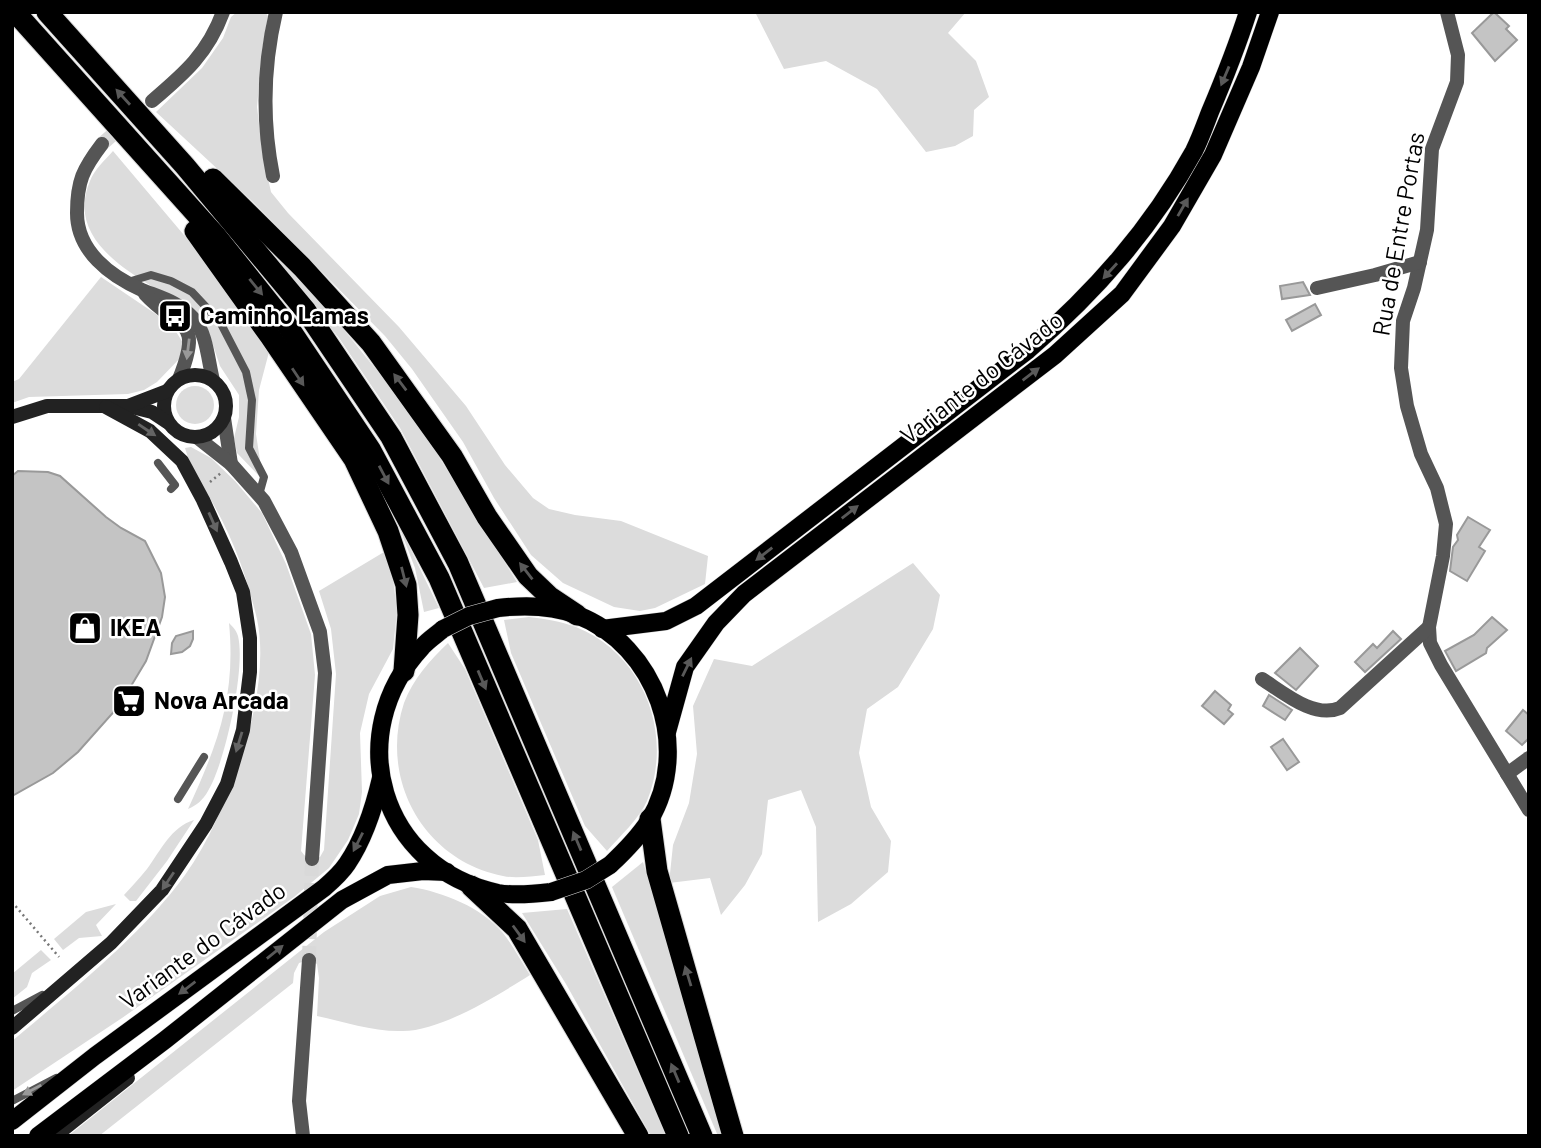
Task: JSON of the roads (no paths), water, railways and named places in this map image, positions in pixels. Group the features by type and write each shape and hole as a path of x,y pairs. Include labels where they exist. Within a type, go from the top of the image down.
{"highway":[{"path":"15,12 216,236 287,325 370,449 439,578 678,1136"},
{"path":"47,12 233,221 306,311 391,437 458,563 702,1136"},
{"path":"155,132 187,153 302,267 371,343 452,456 487,517 528,576 550,597 577,615"},
{"path":"132,142 143,172 191,225 354,459 388,531 406,585 408,615 404,671"},
{"path":"650,819 657,871 733,1136"},
{"path":"471,886 517,929 638,1136"}],"main road":[{"name":"Variante do Cávado","path":"602,629 666,621 696,606 1028,350 1073,311 1115,266 1160,207 1195,149 1231,63 1248,12"},
{"name":"Variante do Cávado","path":"667,732 685,667 716,623 744,594 1055,355 1122,294 1172,226 1213,155 1251,67 1269,12"},
{"path":"524,605 577,615 602,629 625,647 649,677 667,732 666,772 662,791 650,819 632,844 610,865 586,880 551,892 501,894 471,886 423,857 405,836 390,808 381,778 383,721 391,696 404,671 423,646 443,629 469,616 498,608 524,605"},
{"name":"Variante do Cávado","path":"12,1121 95,1056 324,888 346,866 376,800 381,778"},
{"name":"Variante do Cávado","path":"38,1136 342,900 388,875 447,872"}],"street":[{"path":"152,101 199,58 214,36 223,12"},
{"path":"273,176 264,106 267,49 276,12"},
{"name":"Rua de Entre Portas","path":"1447,12 1458,55 1457,82 1432,149 1427,230 1403,321 1401,368 1407,407 1421,454 1437,488 1446,524 1443,556 1429,627 1430,643 1529,810"},
{"path":"102,144 84,168 77,190 79,236 105,268 142,290 180,306 195,320 204,337 213,380"},
{"path":"1317,288 1420,262"},
{"path":"12,417 47,406 128,405 167,391 179,379 190,351 190,338 175,317 153,302 142,290"},
{"path":"179,379 190,375 202,376 213,380 221,388 225,398 228,466"},
{"path":"167,391 164,401 167,422"},
{"path":"128,405 152,412 179,434 182,461"},
{"path":"12,1028 111,943 162,890 206,824 227,784 243,730 250,672 249,623 243,592 204,500 182,461 150,431 106,407"},
{"path":"198,438 217,429 224,418"},
{"path":"179,434 198,438 264,501 291,552 320,632 325,673 312,859"},
{"path":"1262,679 1294,699 1321,712 1330,712 1340,708 1429,627"},
{"path":"1507,774 1529,758"},
{"path":"303,1136 299,1101 309,960"},
{"path":"55,1136 146,1063 165,1040"}],"lane":[{"path":"128,282 151,275 171,281 192,292 220,322 246,372 252,400 249,448 264,477 259,495"},
{"path":"158,463 175,485 171,489"},
{"path":"178,799 204,757"},
{"path":"12,1011 69,979"},
{"path":"12,1101 95,1056"}],"tunnel":[{"path":"102,144 143,108"},
{"path":"309,960 312,859"}],"place":[{"name":"Caminho Lamas","path":"175,316"},
{"name":"IKEA","path":"85,628"},
{"name":"Nova Arcada","path":"129,701"}]}
